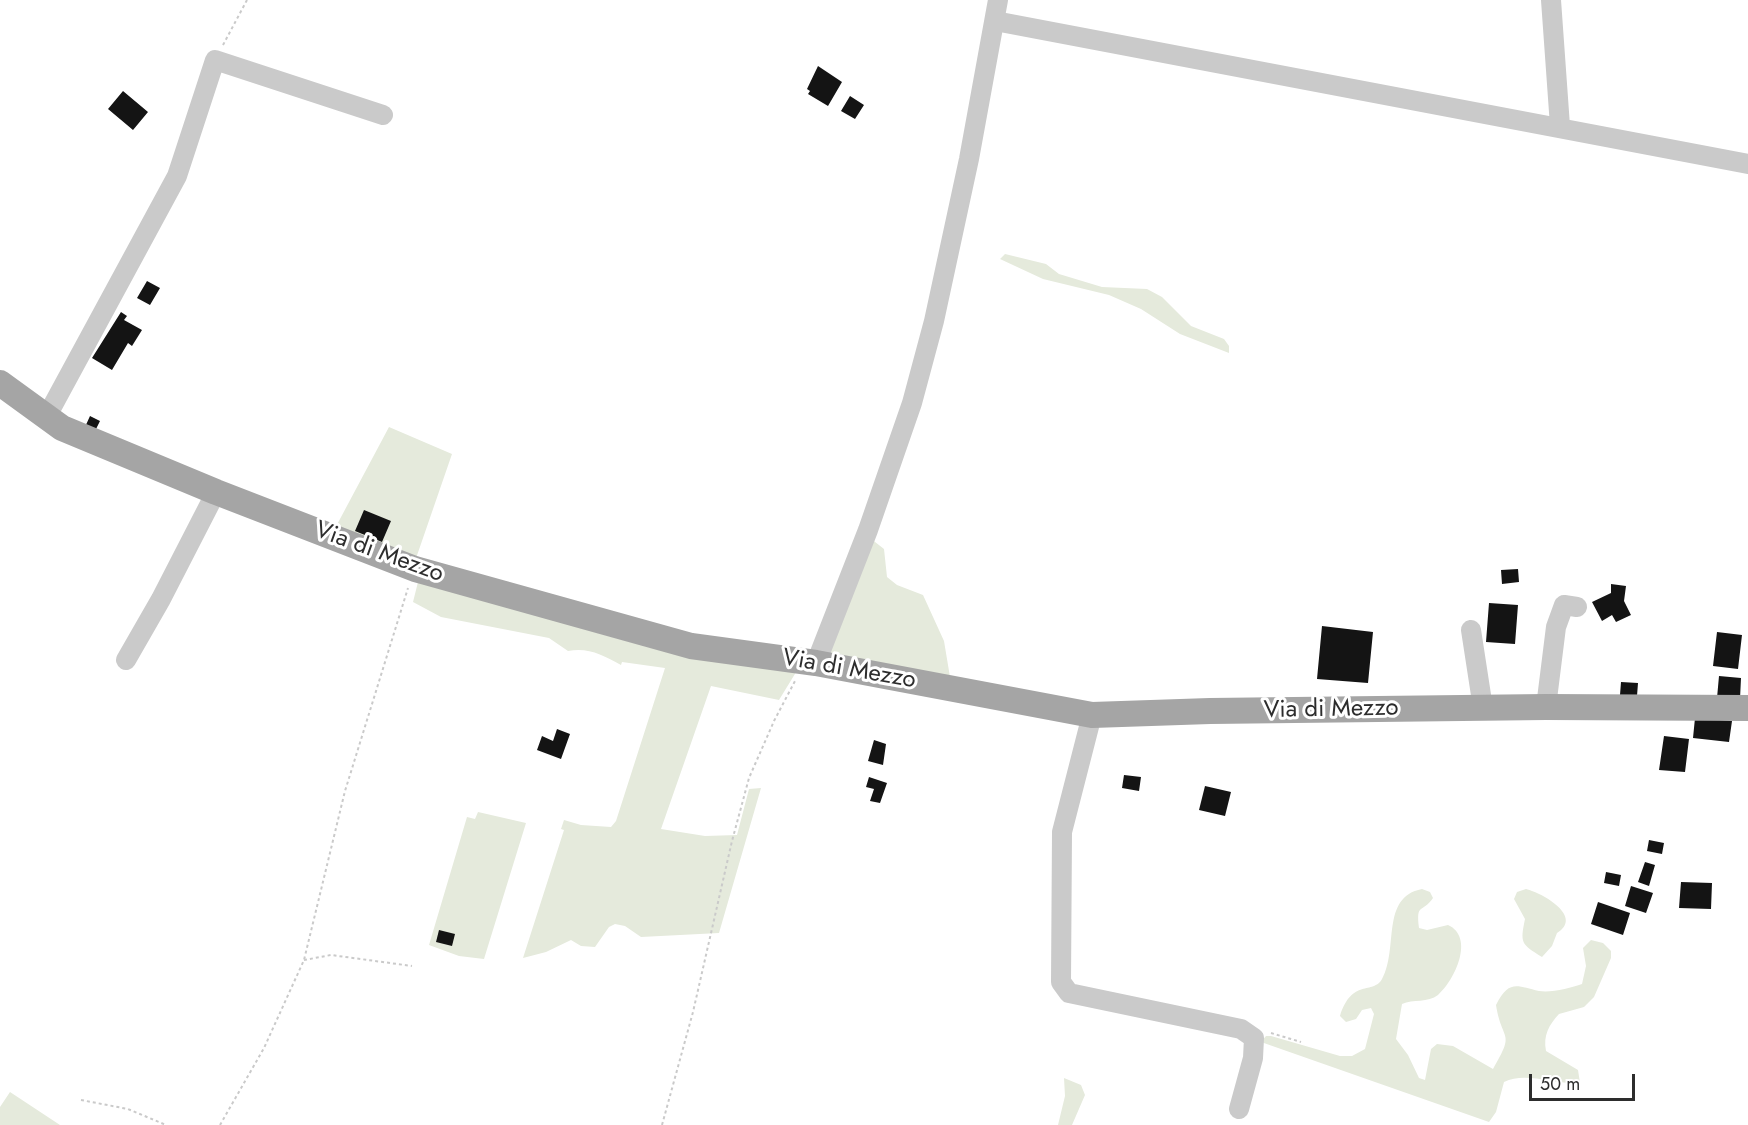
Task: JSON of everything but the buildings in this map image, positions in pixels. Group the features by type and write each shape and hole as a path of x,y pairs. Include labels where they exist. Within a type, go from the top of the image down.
{"main road":[{"name":"Via di Mezzo","path":"0,383 62,428 216,492 415,568 691,646 816,663 1092,715 1210,711 1546,707 1748,708"}],"street":[{"path":"816,663 868,530 912,403 934,321 969,159 998,0"},
{"path":"1551,0 1560,126"},
{"path":"995,21 1560,126 1748,164"},
{"path":"47,416 177,176 215,60 383,115"},
{"path":"126,660 161,599 216,492"},
{"path":"1546,707 1556,627 1563,605 1577,607"},
{"path":"1471,630 1483,708"},
{"path":"1092,715 1062,832 1061,982 1069,993 1241,1029 1254,1038 1253,1058 1239,1109"}],"path":[{"path":"215,60 248,0"},
{"path":"220,1125 264,1048 304,960 345,791 415,568"},
{"path":"662,1125 693,1012 732,841 749,778 774,721 797,678 816,663"},
{"path":"304,960 331,955 411,966"},
{"path":"81,1100 128,1109 166,1125"}],"shaded area":[{"path":"1005,254 1046,264 1059,274 1102,287 1147,289 1162,297 1191,326 1224,339 1229,346 1229,353 1180,334 1141,309 1109,295 1043,279 1000,259"},
{"path":"389,427 452,454 413,567 332,534"},
{"path":"870,538 884,549 887,577 897,585 923,595 944,641 950,677 822,663"},
{"path":"418,582 648,647 798,669 779,700 711,686 661,829 705,836 737,835 749,789 761,788 719,933 641,937 625,926 615,924 609,927 595,947 581,946 571,940 546,952 523,958 564,830 561,829 564,820 581,825 611,827 616,821 665,668 622,662 621,665 589,651 568,651 549,638 441,617 413,602"},
{"path":"478,812 526,823 484,959 459,956 429,945 467,817 475,819"},
{"path":"1422,889 1430,892 1433,898 1419,911 1419,928 1427,930 1448,925 1456,931 1461,948 1456,969 1438,995 1430,999 1402,1004 1396,1039 1408,1055 1419,1078 1425,1080 1431,1049 1437,1044 1453,1046 1493,1069 1506,1042 1496,1005 1505,991 1514,986 1549,991 1582,984 1586,966 1583,948 1591,940 1603,943 1611,951 1611,958 1594,997 1584,1007 1559,1014 1550,1026 1545,1040 1546,1051 1578,1070 1580,1083 1531,1078 1504,1082 1496,1112 1489,1122 1261,1042 1266,1036 1271,1036 1340,1056 1352,1056 1365,1049 1374,1014 1371,1008 1362,1010 1356,1019 1346,1022 1340,1016 1350,996 1378,984 1382,979 1390,953 1395,913 1400,902 1409,894"},
{"path":"1526,889 1542,895 1558,906 1566,920 1552,946 1542,957 1526,946 1523,938 1525,919 1514,899 1517,892"},
{"path":"1064,1078 1081,1085 1085,1095 1072,1125 1058,1125 1065,1096"},
{"path":"10,1092 60,1125 0,1125 0,1107"}]}
